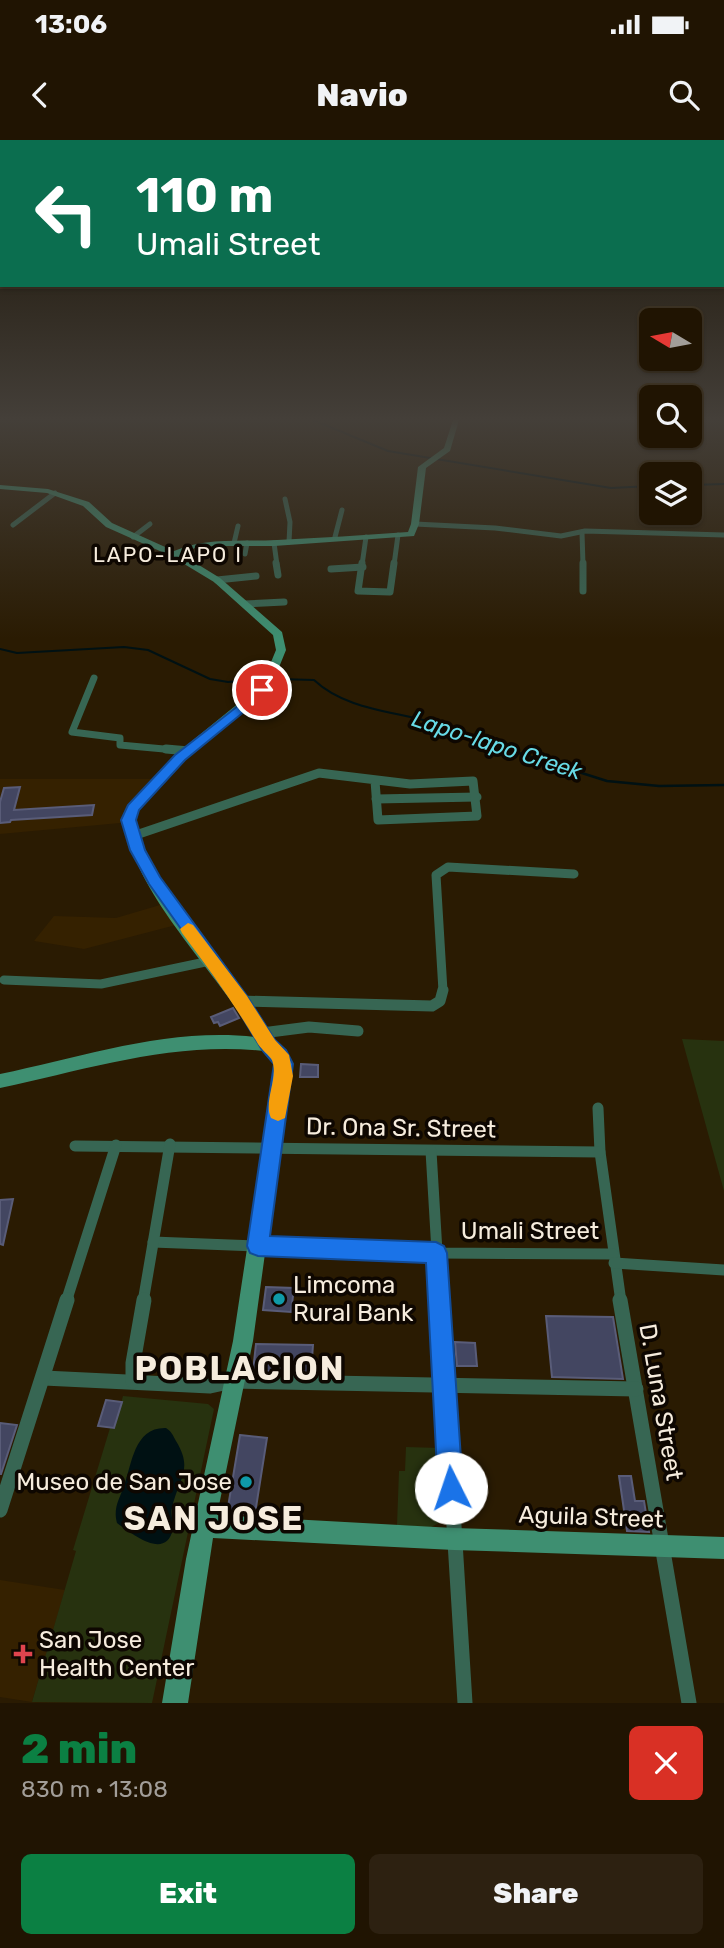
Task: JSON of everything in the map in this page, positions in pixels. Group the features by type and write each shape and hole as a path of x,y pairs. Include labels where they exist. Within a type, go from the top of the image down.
{"main road":[{"path":"55,493 86,504 99,519 174,554 217,580 281,641 267,685 189,751 153,785 129,814 137,850 154,880 284,1064 241,1348 204,1527 175,1703"},
{"path":"174,554 200,544 274,543 411,534 415,524 419,493"},
{"path":"0,1081 143,1050 265,1039"},
{"name":"Aguila Street","path":"204,1527 724,1548"}],"street":[{"path":"13,525 55,493"},
{"path":"285,499 290,522 289,542"},
{"path":"335,537 342,510"},
{"path":"134,537 150,524"},
{"path":"415,524 495,528 561,536 582,532 724,535"},
{"path":"234,543 238,526"},
{"path":"582,532 583,591"},
{"path":"366,537 357,593 392,591 398,535"},
{"path":"245,554 247,543"},
{"path":"274,543 278,575"},
{"path":"331,569 363,567"},
{"path":"217,580 256,576"},
{"path":"245,604 284,602"},
{"path":"94,678 72,732 120,738 120,745 189,751"},
{"path":"133,836 312,775 328,774 375,781 429,784 470,780 476,782 477,816 378,820 375,781"},
{"path":"376,799 477,797"},
{"path":"241,1000 432,1006 443,996 436,875 439,870 448,867 574,874"},
{"path":"4,980 102,984 210,961"},
{"path":"265,1039 309,1027 358,1031"},
{"name":"D. Luna Street","path":"598,1108 600,1152 614,1258 689,1703"},
{"path":"133,1381 133,1363 169,1144"},
{"name":"Dr. Ona Sr. Street","path":"75,1146 169,1144 431,1151 600,1152"},
{"path":"0,1510 116,1145"},
{"path":"431,1151 465,1703"},
{"name":"Umali Street","path":"153,1242 614,1258 724,1270"},
{"path":"44,1378 210,1386 233,1381 636,1389"}],"shaded area":[{"path":"0,779 152,779 120,823 0,834"},
{"path":"160,905 176,925 84,949 34,941 54,916 116,918"},
{"path":"166,1428 172,1433 181,1451 184,1467 172,1510 173,1529 169,1538 156,1544 139,1538 117,1523 116,1513 136,1448 147,1434 155,1429"},
{"name":"San Jose Health Center","path":"0,1580 65,1590 32,1702 0,1697"}],"green space":[{"path":"682,1039 724,1041 724,1191"},
{"path":"123,1396 208,1404 214,1409 152,1703 32,1702 76,1551 73,1550 110,1428 114,1429"},
{"path":"406,1447 440,1448 444,1511 441,1522 431,1527 397,1525 399,1471 405,1471"}],"building":[{"path":"20,787 14,810 94,805 92,815 0,823 0,802 4,788"},
{"path":"233,1008 239,1018 220,1026 218,1022 214,1023 211,1017"},
{"path":"301,1064 318,1065 318,1077 300,1077"},
{"path":"13,1199 3,1245 0,1244 0,1200"},
{"name":"Limcoma Rural Bank","path":"266,1287 294,1288 291,1312 263,1310"},
{"path":"546,1316 613,1317 623,1379 552,1377"},
{"path":"455,1342 475,1343 477,1366 457,1366"},
{"path":"256,1344 313,1345 311,1372 253,1371"},
{"path":"106,1400 122,1402 114,1428 98,1426"},
{"path":"0,1423 17,1425 1,1474 0,1474"},
{"name":"Museo de San Jose","path":"240,1435 267,1438 255,1514 227,1513"},
{"path":"619,1476 631,1476 635,1501 644,1501 649,1532 627,1531"}],"waterway":[{"name":"Lapo-lapo Creek","path":"0,649 17,653 124,647 148,650 210,679 228,682 261,679"},
{"name":"Lapo-lapo Creek","path":"277,679 314,680 355,704 444,726 511,751"},
{"name":"Lapo-lapo Creek","path":"506,749 607,781 659,786 724,785"}],"slow traffic":[{"path":"188,929 241,1000 268,1045 280,1055 284,1064 278,1113"}],"place":[{"name":"Limcoma Rural Bank","path":"279,1299"},
{"name":"Museo de San Jose","path":"246,1482"},
{"name":"San Jose Health Center","path":"23,1654"}],"district":[{"name":"LAPO-LAPO I","path":"168,554"},
{"name":"POBLACION","path":"240,1368"},
{"name":"SAN JOSE","path":"214,1518"}],"route":[{"path":"262,690 180,757 133,808 129,820 137,850 154,880 210,961 241,1000 268,1045 280,1055 284,1064 258,1246 436,1253 451,1488"}]}
